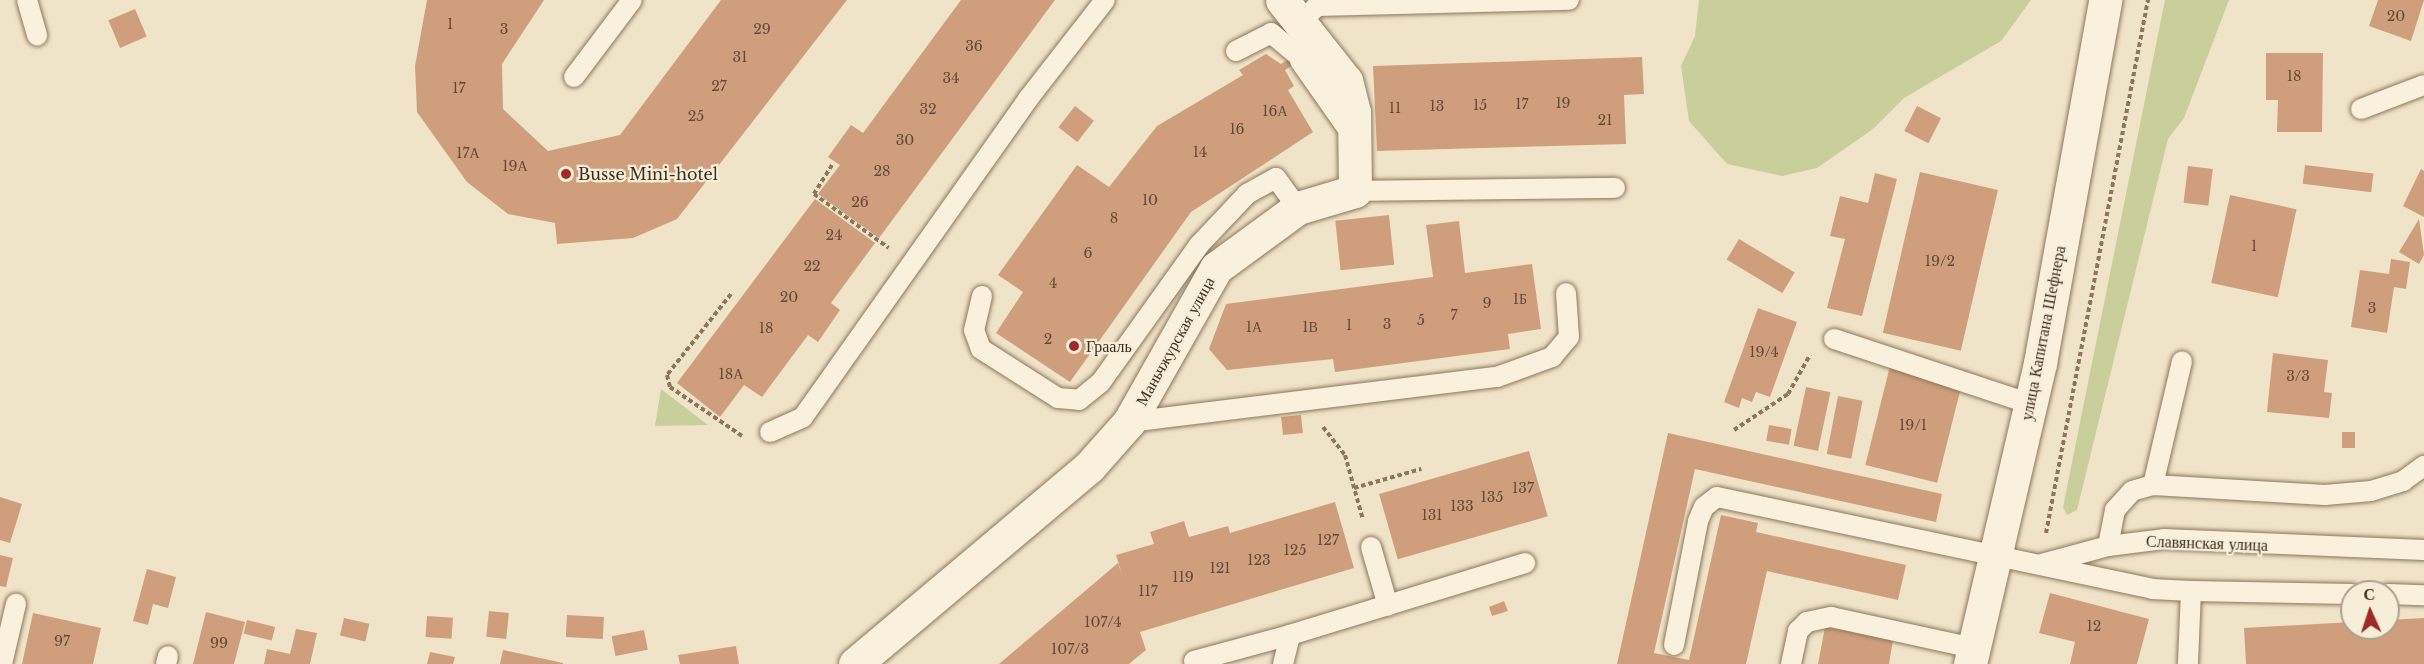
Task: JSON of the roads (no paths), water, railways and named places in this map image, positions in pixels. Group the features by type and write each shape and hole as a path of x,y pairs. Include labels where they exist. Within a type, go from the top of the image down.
{"street":[{"name":"улица Капитана Шефнера","path":"1972,656 2030,404 2105,0"},
{"path":"1304,7 1346,81 1354,112 1352,135 1354,191"},
{"name":"Маньчжурская улица","path":"855,664 1089,467 1129,422 1216,268 1298,208 1354,191"}],"lane":[{"path":"27,0 37,36"},
{"path":"574,77 632,0"},
{"path":"770,432 803,417 1106,0"},
{"path":"1304,7 1569,0"},
{"path":"1236,51 1271,33 1298,57 1352,135"},
{"path":"2361,109 2424,85"},
{"path":"982,296 974,330 981,349 1058,398 1079,400 1101,382 1199,245 1247,194 1276,178 1298,208"},
{"path":"1354,191 1615,188"},
{"path":"1129,422 1497,377 1552,357 1569,338 1566,293"},
{"path":"1834,339 2030,404"},
{"path":"2153,485 2182,361"},
{"path":"2108,546 2115,510 2132,490 2153,485 2325,495 2372,491 2403,481 2424,466"},
{"name":"Славянская улица","path":"1674,645 1698,521 1704,507 1717,497 2040,565 2108,546 2164,538 2424,550"},
{"path":"1371,547 1388,606"},
{"path":"1194,660 1290,635 1525,563"},
{"path":"2040,565 2152,589 2340,594"},
{"path":"2188,664 2191,591"},
{"path":"2400,594 2423,595"},
{"path":"2,664 16,604"},
{"path":"1791,664 1798,631 1807,622 1831,617 1972,656"},
{"path":"1282,664 1290,635"}],"place":[{"name":"Busse Mini-hotel","path":"566,174"},
{"name":"Грааль","path":"1074,346"}]}
